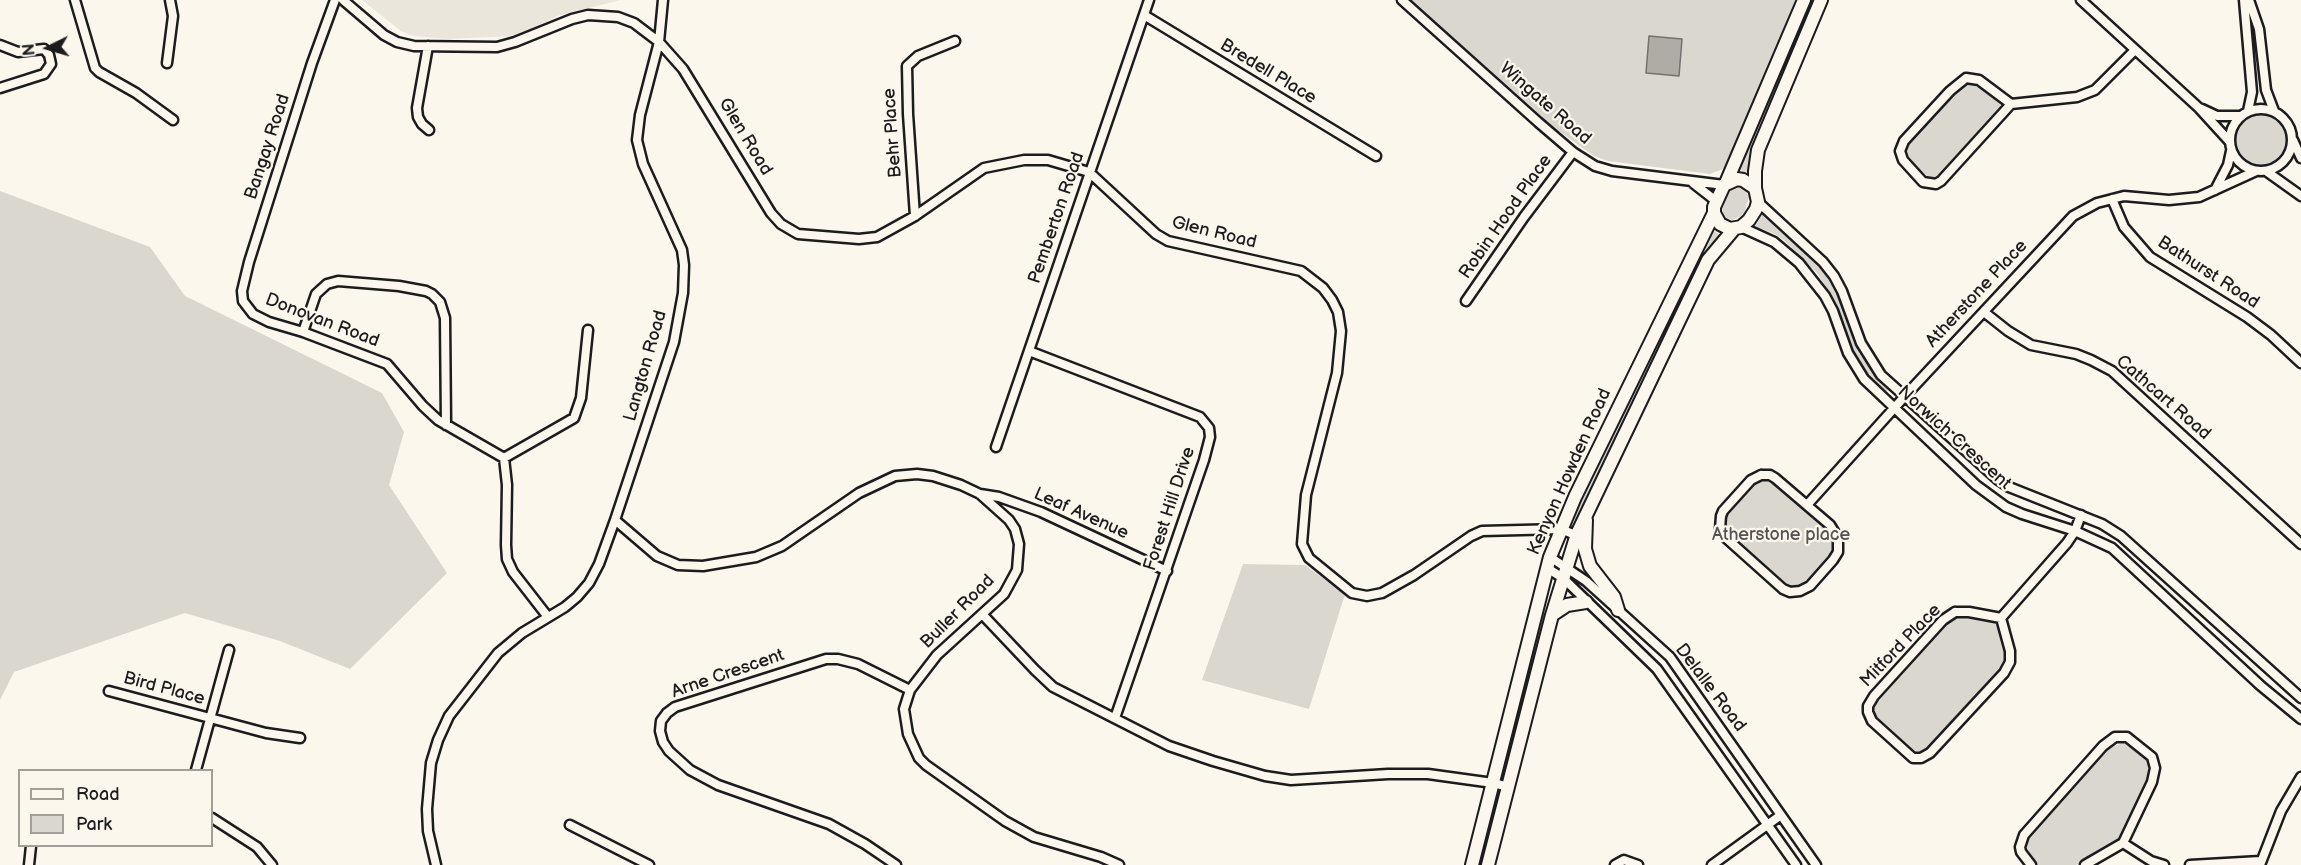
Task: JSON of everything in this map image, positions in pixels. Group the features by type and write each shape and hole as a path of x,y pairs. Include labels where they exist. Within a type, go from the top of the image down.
{"street":[{"path":"75,0 95,68 136,93 173,120"},
{"path":"167,63 173,16 170,0"},
{"name":"Bangay Road","path":"246,306 242,291 249,262 312,63 335,0"},
{"name":"Glen Road","path":"343,0 384,35 397,42 428,46 497,47 588,15 605,15 634,23 659,42 689,78 771,213 790,230 809,236 867,239 886,233 990,165 1024,160 1048,160 1089,172 1162,238 1186,246 1301,272 1323,288 1332,300 1340,320 1340,359 1306,495 1302,544 1308,558 1342,586 1360,595 1375,595 1414,575 1477,533 1561,529 1581,537"},
{"name":"Langton Road","path":"436,865 428,831 427,809 431,763 438,740 449,716 498,653 522,633 578,597 589,583 599,564 615,520 674,342 683,293 682,250 644,164 637,141 640,115 659,42 663,0"},
{"name":"Pemberton Road","path":"996,447 1149,0"},
{"name":"Wingate Road","path":"1402,0 1573,152 1595,166 1603,169 1725,184"},
{"path":"1715,207 1804,0"},
{"path":"1691,181 1715,207 1720,224 1738,228 1749,220 1758,202 1755,188 1756,160 1821,0"},
{"path":"2081,0 2199,108 2230,146 2241,164 2256,171 2266,171 2282,164 2291,148 2292,140"},
{"path":"2247,0 2259,29 2266,90 2274,111 2287,123 2301,158"},
{"path":"2215,190 2228,165 2234,124 2244,114 2252,92 2247,0"},
{"name":"Bredell Place","path":"1144,15 1376,156"},
{"path":"1790,32 1805,37"},
{"name":"Behr Place","path":"915,216 907,66 918,56 955,41"},
{"path":"0,45 18,52 44,50 49,55 51,64 44,74 0,88"},
{"path":"428,46 417,108 418,117 429,130"},
{"path":"2011,105 1978,80 1970,78 1961,80 1904,141 1900,156 1923,182 1936,184 1947,177 2011,105 2088,94 2102,85 2135,50"},
{"path":"2199,108 2217,116 2244,114 2265,109 2274,111"},
{"path":"1749,130 1764,136"},
{"name":"Robin Hood Place","path":"1466,301 1524,217 1573,152"},
{"name":"Atherstone Place","path":"1808,505 1905,396 2073,216 2084,208 2112,199 2136,196 2184,200 2215,190 2256,171"},
{"path":"2266,171 2301,195"},
{"path":"1725,184 1732,180 1743,180 1755,188"},
{"name":"Bathurst Road","path":"2112,199 2124,227 2150,257 2247,318 2301,363"},
{"name":"Norwich Crescent","path":"1758,202 1823,262 1834,276 1842,291 1861,344 1881,375 1996,479 2009,487 2102,524 2121,536 2301,698"},
{"name":"Kenyon Howden Road","path":"1472,865 1548,563 1561,529 1715,207"},
{"name":"Kenyon Howden Road","path":"1488,865 1552,615 1564,572 1581,537 1586,513 1708,260 1738,228"},
{"name":"Norwich Crescent","path":"1738,228 1782,247 1812,277 1833,311 1854,366 1863,379 1990,496 2022,514 2075,531 2112,548 2244,670 2301,719"},
{"path":"303,332 316,294 327,284 338,280 414,288 432,294 440,302 445,318 446,425"},
{"name":"Donovan Road","path":"246,306 254,314 269,322 303,332 387,364 423,406 446,425 494,450 504,458"},
{"name":"Cathcart Road","path":"1983,312 2031,345 2076,354 2112,371 2301,544"},
{"path":"548,617 513,572 507,559 507,485 504,458 570,421 577,414 586,361 588,330"},
{"name":"Forest Hill Drive","path":"1029,351 1200,417 1206,423 1210,437 1209,447 1167,572 1115,718"},
{"name":"Buller Road","path":"615,520 657,556 678,565 703,567 756,557 782,546 859,493 895,476 916,474 933,476 980,494 1009,520 1017,534 1019,544 1017,570 1004,594 937,655 910,690 904,710 908,734 919,758 939,775 1019,830 1119,865"},
{"path":"1761,475 1770,475 1775,478 1808,505 1836,532 1839,545 1833,560 1810,586 1800,591 1790,592 1783,589 1726,538 1720,529 1723,511 1751,480 1761,475"},
{"name":"Leaf Avenue","path":"980,494 999,497 1041,512 1167,572"},
{"path":"2001,618 2052,562 2075,531 2081,515"},
{"path":"1581,537 1590,566 1614,597 1618,610"},
{"name":"Delalle Road","path":"1548,563 1586,581 1670,657 1816,865"},
{"name":"Delalle Road","path":"1564,572 1587,602 1657,669 1796,865"},
{"path":"2164,596 2174,584"},
{"path":"1552,615 1567,605 1587,602"},
{"name":"Mitford Place","path":"1955,612 1969,612 2001,618 2010,657 2008,668 1930,753 1917,758 1907,755 1872,721 1868,712 1871,700 1948,616 1955,612"},
{"path":"982,614 1053,687 1169,746 1242,770 1279,779 1307,780 1407,773 1428,774 1509,787"},
{"name":"Bird Place","path":"197,769 229,650"},
{"path":"2244,670 2254,658"},
{"name":"Arne Crescent","path":"896,865 865,844 829,825 718,785 690,770 669,751 660,731 661,721 675,707 826,659 858,664 910,690"},
{"name":"Bird Place","path":"109,691 266,734 300,738"},
{"path":"2031,865 2021,852 2020,847 2024,836 2103,746 2115,737 2123,736 2132,740 2152,757 2155,768 2146,795 2123,843 2085,865"},
{"path":"2190,865 2260,863 2281,811 2301,777"},
{"path":"1712,865 1781,815"},
{"path":"213,819 257,848 273,865"},
{"path":"570,825 649,865"},
{"path":"2123,843 2151,861 2164,865"},
{"path":"29,865 28,856 31,847"},
{"path":"1615,865 1624,860 1638,865"}],"shaded area":[{"path":"362,0 621,0 560,15 516,36 447,39 413,36 401,31"},
{"path":"1649,36 1682,39 1679,76 1646,73"}],"green space":[{"path":"1411,0 1796,0 1728,162 1723,169 1710,174 1608,161 1594,156 1545,121"},
{"path":"1797,44 1766,118 1763,117 1789,51 1793,45"},
{"path":"1968,81 1978,83 1997,98 2002,109 1947,172 1935,181 1925,179 1903,155 1904,146 1960,85"},
{"path":"2261,115 2279,122 2286,140 2279,158 2261,165 2243,158 2236,140 2243,122"},
{"path":"1756,144 1749,172 1743,172 1739,169 1745,154"},
{"path":"1736,186 1746,189 1749,197 1744,214 1733,220 1724,217 1722,206 1727,194"},
{"path":"0,191 150,247 185,296 382,393 404,432 389,485 447,573 350,669 280,641 185,613 14,672 0,700"},
{"path":"1762,214 1815,261 1823,271 1839,297 1858,351 1888,388 1887,392 1867,376 1858,362 1834,302 1818,274 1785,241 1773,233 1755,227"},
{"path":"1713,230 1721,236 1704,257 1579,517 1575,520 1573,517"},
{"name":"Atherstone place","path":"1768,478 1834,537 1836,544 1833,554 1805,586 1799,588 1789,588 1782,584 1724,528 1726,517 1756,483"},
{"path":"1243,564 1305,565 1345,594 1309,709 1202,680"},
{"path":"1957,615 1989,618 1998,624 2007,662 2005,667 1928,750 1923,753 1914,753 1875,719 1873,710 1875,703"},
{"path":"2123,743 2135,749 2147,761 2151,774 2122,839 2076,865 2037,865 2027,852 2026,841 2030,834 2111,747"}]}
